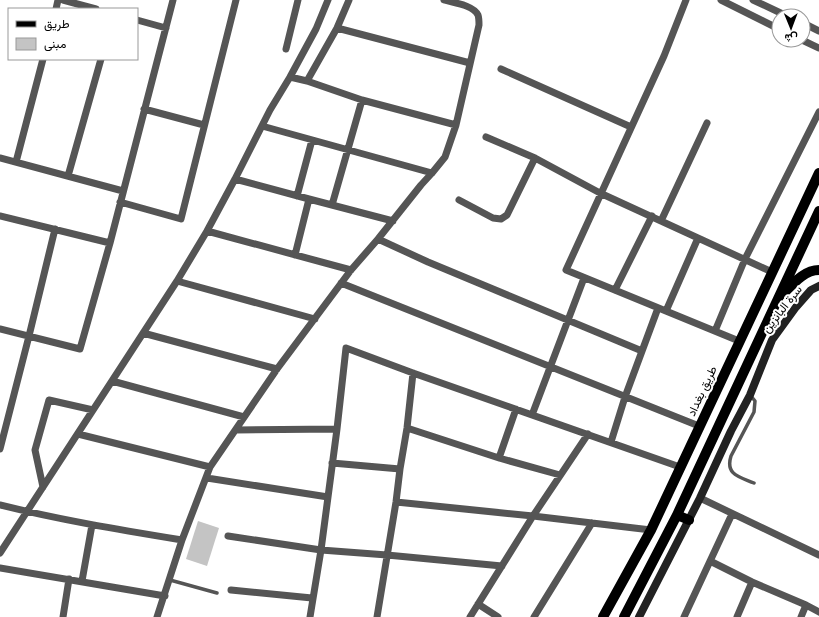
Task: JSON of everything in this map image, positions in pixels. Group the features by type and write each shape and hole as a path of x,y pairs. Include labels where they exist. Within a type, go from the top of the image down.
{"main road":[{"name":"طريق بغداد","path":"603,617 651,530 819,173"},
{"path":"624,617 677,515 819,211"},
{"path":"777,300 807,272 819,270"},
{"name":"سرة البانزين","path":"639,617 702,496 731,431 750,395 772,340 796,307 811,290 819,286"},
{"path":"677,515 689,520"}],"street":[{"path":"63,0 92,8"},
{"path":"0,329 80,349 110,243 173,0"},
{"path":"120,202 181,219 236,0"},
{"path":"286,49 298,0"},
{"path":"0,553 177,282 207,231 262,126 316,29 328,0"},
{"path":"307,81 337,28 349,0"},
{"path":"157,617 182,540 210,467 277,369 351,270 421,185 446,158 456,125 479,25 479,19 477,14 467,6 444,0"},
{"path":"686,0 664,56 566,270 739,341"},
{"path":"721,0 771,25"},
{"path":"753,0 771,8"},
{"path":"138,20 166,28"},
{"path":"337,28 470,63"},
{"path":"16,162 43,60"},
{"path":"68,176 101,60"},
{"path":"501,69 631,126"},
{"path":"290,77 307,81 362,100 456,125"},
{"path":"332,205 362,100"},
{"path":"144,109 204,125"},
{"path":"715,331 745,260 819,112"},
{"path":"661,221 708,123"},
{"path":"262,126 432,173"},
{"path":"486,137 535,158 600,193 772,272"},
{"path":"297,196 312,140"},
{"path":"0,158 123,191"},
{"path":"459,200 493,218 501,219 507,215 535,158"},
{"path":"235,179 392,220"},
{"path":"295,255 309,199"},
{"path":"0,216 110,243"},
{"path":"615,290 652,216"},
{"path":"0,449 55,229"},
{"path":"207,231 351,270"},
{"path":"666,311 698,238"},
{"path":"378,239 428,262 642,351"},
{"path":"532,415 584,278"},
{"path":"177,282 315,319"},
{"path":"341,284 700,426"},
{"path":"611,442 625,397 658,308"},
{"path":"143,333 277,369"},
{"path":"310,617 321,550 346,348 680,467"},
{"path":"377,617 407,428 413,373"},
{"path":"112,381 244,417"},
{"path":"43,487 35,450 49,400 93,410"},
{"path":"499,458 516,409"},
{"path":"407,428 560,476"},
{"path":"236,430 337,429"},
{"path":"78,434 210,467"},
{"path":"470,617 533,516 588,434"},
{"path":"332,463 400,469"},
{"path":"207,478 328,496"},
{"path":"702,496 732,514 819,556"},
{"path":"396,502 651,530"},
{"path":"0,505 92,525 182,540"},
{"path":"684,617 732,514"},
{"path":"534,617 592,523"},
{"path":"82,582 92,525"},
{"path":"228,536 321,550 502,566"},
{"path":"710,561 752,582 819,612"},
{"path":"0,568 165,596"},
{"path":"63,617 69,579"},
{"path":"737,617 752,582"},
{"path":"231,590 312,598"},
{"path":"478,604 498,617"},
{"path":"801,617 806,605"}],"lane":[{"path":"750,395 755,401 754,412 729,462 732,472 754,484"},
{"path":"170,580 217,593"}],"building":[{"path":"198,521 219,528 207,566 186,559"}]}
